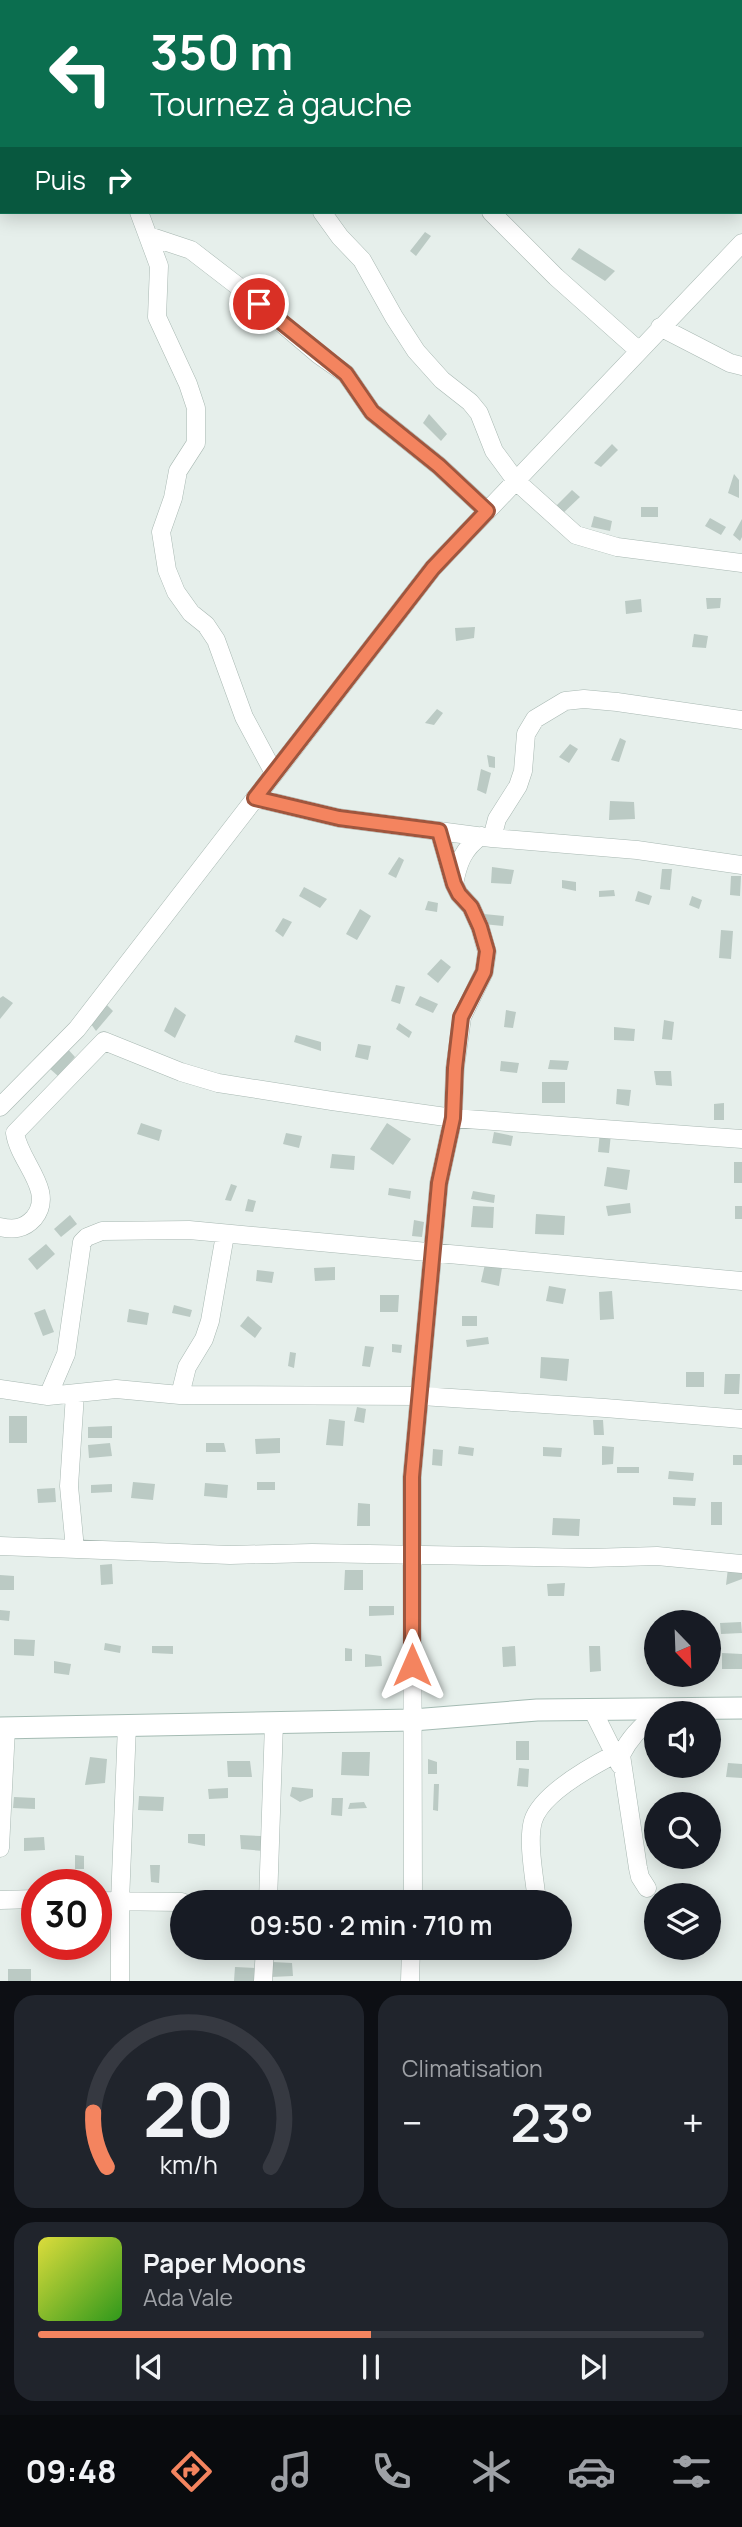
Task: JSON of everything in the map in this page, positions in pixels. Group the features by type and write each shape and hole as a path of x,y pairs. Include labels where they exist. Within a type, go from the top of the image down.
{"main road":[{"path":"721,1709 742,1708"},
{"path":"3,1728 413,1720 537,1710 644,1711"}],"street":[{"path":"140,214 159,266 157,317 197,408 195,443 178,471 173,498 161,532 167,570 176,593 191,613 206,625 216,640 244,717 274,773"},
{"path":"323,214 362,260 421,358 479,413 494,451 516,481 576,535 617,547 742,563"},
{"path":"493,214 556,277 638,350"},
{"path":"149,236 191,250 346,374 372,412 439,466 487,511"},
{"path":"0,1107 77,1029 433,568 742,243"},
{"path":"660,327 730,363 742,366"},
{"path":"454,884 458,864 467,846 486,837 518,786 523,771 526,734 535,719 565,701 584,699 617,702 742,720"},
{"path":"255,798 339,818 486,837 637,850 742,865"},
{"path":"413,1890 412,1477 439,1183 453,1118 461,1017 484,972 487,951 471,907 454,884 439,831"},
{"path":"77,1029 181,1072 218,1083 453,1118 742,1139"},
{"path":"0,1227 14,1230 29,1224 42,1204 38,1181 24,1160 15,1133 104,1041"},
{"path":"48,1396 66,1354 82,1242 102,1231 189,1230 742,1281"},
{"path":"180,1395 187,1367 204,1339 210,1321 225,1235"},
{"path":"0,1388 48,1396 116,1389 180,1395 421,1396 742,1419"},
{"path":"75,1394 69,1486 75,1549"},
{"path":"0,1546 230,1555 590,1558 657,1556 742,1564"},
{"path":"592,1709 622,1771"},
{"path":"268,1890 274,1723"},
{"path":"121,1981 120,1902 127,1725"},
{"path":"644,1726 626,1745 621,1755 640,1877 644,1883"},
{"path":"0,1848 3,1728"},
{"path":"536,1890 532,1823 540,1806 577,1777 615,1754"},
{"path":"0,1900 21,1899"},
{"path":"112,1902 170,1902"},
{"path":"263,1981 264,1960"},
{"path":"410,1981 411,1960"}],"building":[{"path":"425,232 431,236 416,256 410,251"},
{"path":"579,248 615,271 605,281 571,259"},
{"path":"429,414 447,434 441,441 423,423"},
{"path":"612,444 618,450 601,467 594,463"},
{"path":"734,474 739,480 739,498 728,493"},
{"path":"572,490 580,497 559,517 552,510"},
{"path":"641,507 658,507 658,517 641,517"},
{"path":"594,516 612,521 610,531 591,527"},
{"path":"710,518 726,527 721,535 705,526"},
{"path":"742,519 742,537 740,541 733,535"},
{"path":"706,598 721,598 720,608 707,609"},
{"path":"641,599 642,612 626,614 625,601"},
{"path":"475,627 474,638 456,641 455,628"},
{"path":"694,634 708,636 706,648 692,647"},
{"path":"437,709 443,713 434,725 425,723"},
{"path":"620,738 626,741 619,762 611,760"},
{"path":"570,744 578,749 569,763 559,757"},
{"path":"487,755 495,757 495,768 489,767"},
{"path":"481,769 491,773 486,794 477,790"},
{"path":"610,801 634,802 635,819 609,820"},
{"path":"399,857 404,860 396,878 388,874"},
{"path":"492,867 514,870 511,884 491,883"},
{"path":"662,869 672,869 670,890 660,889"},
{"path":"731,876 741,876 740,896 730,895"},
{"path":"562,880 576,882 576,891 562,888"},
{"path":"304,887 327,899 320,908 299,896"},
{"path":"614,890 615,896 599,897 599,891"},
{"path":"638,891 652,896 649,905 635,901"},
{"path":"692,896 702,900 699,909 689,905"},
{"path":"428,901 438,903 437,912 425,910"},
{"path":"360,909 371,916 357,940 346,934"},
{"path":"484,914 504,916 503,926 483,924"},
{"path":"283,918 292,922 283,937 275,931"},
{"path":"721,930 733,931 731,959 719,958"},
{"path":"441,959 451,967 438,983 427,974"},
{"path":"396,985 405,987 400,1004 391,1001"},
{"path":"3,996 13,1003 0,1019 0,998"},
{"path":"420,996 438,1004 433,1013 415,1005"},
{"path":"107,1005 113,1011 96,1031 91,1024"},
{"path":"175,1007 186,1015 175,1038 164,1031"},
{"path":"506,1010 516,1012 513,1028 504,1027"},
{"path":"664,1020 674,1022 672,1040 662,1039"},
{"path":"399,1023 412,1032 409,1038 396,1029"},
{"path":"614,1027 635,1029 634,1041 614,1040"},
{"path":"296,1035 321,1042 321,1051 294,1042"},
{"path":"358,1044 371,1046 368,1060 355,1057"},
{"path":"66,1047 75,1057 58,1076 49,1068"},
{"path":"550,1060 569,1061 567,1070 548,1069"},
{"path":"501,1061 519,1063 517,1073 500,1071"},
{"path":"654,1071 671,1071 672,1086 656,1085"},
{"path":"542,1082 565,1082 565,1103 542,1103"},
{"path":"617,1089 631,1090 629,1106 616,1104"},
{"path":"724,1103 724,1120 714,1120 714,1104"},
{"path":"141,1123 162,1130 159,1141 137,1134"},
{"path":"387,1123 411,1139 393,1165 370,1149"},
{"path":"494,1132 513,1136 511,1146 492,1143"},
{"path":"600,1132 611,1134 609,1153 598,1152"},
{"path":"286,1133 302,1136 299,1148 283,1144"},
{"path":"332,1154 355,1156 354,1170 330,1168"},
{"path":"734,1162 742,1162 742,1183 734,1183"},
{"path":"607,1167 630,1170 627,1190 604,1186"},
{"path":"231,1184 237,1186 231,1201 225,1200"},
{"path":"389,1188 411,1191 410,1199 388,1195"},
{"path":"473,1191 495,1195 494,1203 471,1199"},
{"path":"248,1199 256,1201 253,1212 245,1211"},
{"path":"630,1203 631,1213 608,1216 606,1206"},
{"path":"473,1206 494,1207 493,1228 471,1227"},
{"path":"735,1206 742,1206 742,1219 735,1219"},
{"path":"536,1214 565,1216 564,1235 535,1234"},
{"path":"70,1215 77,1224 61,1237 54,1229"},
{"path":"414,1220 424,1222 422,1237 412,1236"},
{"path":"46,1244 55,1254 37,1270 28,1259"},
{"path":"485,1264 502,1268 499,1286 481,1282"},
{"path":"335,1267 335,1280 315,1281 314,1268"},
{"path":"257,1270 274,1272 272,1283 256,1281"},
{"path":"549,1286 566,1289 563,1304 546,1301"},
{"path":"612,1291 614,1319 600,1320 599,1292"},
{"path":"380,1295 399,1295 398,1312 380,1312"},
{"path":"174,1305 192,1310 190,1317 172,1313"},
{"path":"45,1309 54,1332 43,1336 34,1313"},
{"path":"129,1309 149,1313 147,1325 127,1322"},
{"path":"248,1316 262,1328 255,1338 240,1326"},
{"path":"462,1316 477,1316 477,1326 462,1326"},
{"path":"488,1337 489,1344 467,1347 466,1340"},
{"path":"392,1344 402,1345 401,1353 392,1352"},
{"path":"365,1346 374,1347 370,1367 362,1366"},
{"path":"290,1352 296,1353 294,1368 288,1366"},
{"path":"541,1357 569,1359 567,1381 540,1378"},
{"path":"686,1372 704,1372 704,1387 686,1387"},
{"path":"725,1374 740,1374 739,1394 724,1394"},
{"path":"357,1407 366,1409 364,1423 354,1421"},
{"path":"9,1416 27,1416 27,1443 9,1443"},
{"path":"329,1419 345,1421 343,1446 326,1445"},
{"path":"593,1420 603,1420 604,1435 594,1435"},
{"path":"112,1426 112,1438 88,1438 88,1427"},
{"path":"280,1438 280,1453 256,1454 255,1439"},
{"path":"110,1443 112,1456 89,1458 88,1445"},
{"path":"206,1443 224,1443 226,1452 206,1452"},
{"path":"459,1446 474,1448 473,1456 458,1454"},
{"path":"602,1446 614,1447 613,1464 602,1465"},
{"path":"543,1447 562,1448 561,1457 543,1456"},
{"path":"433,1449 443,1450 442,1466 432,1465"},
{"path":"733,1455 742,1455 742,1465 733,1465"},
{"path":"617,1467 639,1467 639,1473 617,1473"},
{"path":"669,1471 694,1473 693,1481 668,1479"},
{"path":"133,1482 155,1484 153,1500 131,1498"},
{"path":"257,1482 275,1482 275,1490 257,1490"},
{"path":"205,1483 228,1485 227,1498 204,1496"},
{"path":"112,1484 112,1492 91,1493 91,1485"},
{"path":"55,1488 56,1502 38,1503 37,1489"},
{"path":"673,1497 696,1498 695,1506 673,1505"},
{"path":"711,1502 722,1502 722,1525 711,1525"},
{"path":"358,1503 370,1504 370,1526 357,1526"},
{"path":"553,1518 580,1519 579,1536 552,1535"},
{"path":"112,1564 113,1584 101,1585 100,1565"},
{"path":"728,1568 742,1569 742,1579 726,1585"},
{"path":"345,1570 363,1570 363,1590 344,1590"},
{"path":"0,1575 14,1576 14,1590 0,1590"},
{"path":"565,1583 564,1596 548,1596 547,1584"},
{"path":"369,1606 394,1606 394,1615 369,1616"},
{"path":"0,1610 10,1611 9,1621 0,1620"},
{"path":"741,1622 742,1633 721,1634 721,1623"},
{"path":"14,1639 35,1640 34,1656 14,1655"},
{"path":"105,1643 121,1646 120,1653 104,1650"},
{"path":"152,1646 173,1646 173,1654 152,1653"},
{"path":"515,1646 516,1666 503,1667 502,1647"},
{"path":"589,1646 600,1646 601,1671 590,1672"},
{"path":"345,1648 352,1649 352,1661 345,1661"},
{"path":"722,1653 742,1654 742,1669 722,1669"},
{"path":"365,1654 381,1656 382,1666 365,1667"},
{"path":"54,1661 71,1664 69,1675 54,1673"},
{"path":"516,1741 529,1741 529,1760 516,1760"},
{"path":"342,1752 370,1752 369,1776 341,1775"},
{"path":"90,1757 107,1759 105,1783 85,1785"},
{"path":"428,1759 437,1762 437,1774 428,1774"},
{"path":"227,1761 250,1761 252,1777 228,1777"},
{"path":"728,1763 742,1764 742,1778 726,1777"},
{"path":"519,1768 529,1769 528,1787 517,1786"},
{"path":"434,1784 439,1784 438,1811 433,1810"},
{"path":"292,1787 313,1789 313,1797 300,1802 290,1796"},
{"path":"228,1788 228,1798 209,1799 208,1789"},
{"path":"139,1796 164,1797 163,1811 138,1810"},
{"path":"14,1797 35,1798 35,1809 13,1808"},
{"path":"332,1798 343,1798 342,1816 331,1815"},
{"path":"364,1802 367,1808 348,1809 350,1803"},
{"path":"188,1834 205,1834 205,1846 188,1843"},
{"path":"240,1835 261,1836 263,1851 241,1849"},
{"path":"44,1837 45,1850 24,1851 24,1838"},
{"path":"75,1855 84,1856 84,1869 75,1869"},
{"path":"150,1865 160,1865 159,1883 151,1882"},
{"path":"273,1962 292,1963 293,1976 271,1977"},
{"path":"235,1967 257,1968 256,1981 234,1981"},
{"path":"8,1969 31,1969 31,1981 8,1981"}],"route":[{"path":"259,304 319,355 346,374 372,412 439,466 487,511 433,568 255,798 339,818 439,831 454,884 471,907 487,951 484,972 461,1017 453,1118 439,1183 412,1477 412,1665"}]}
